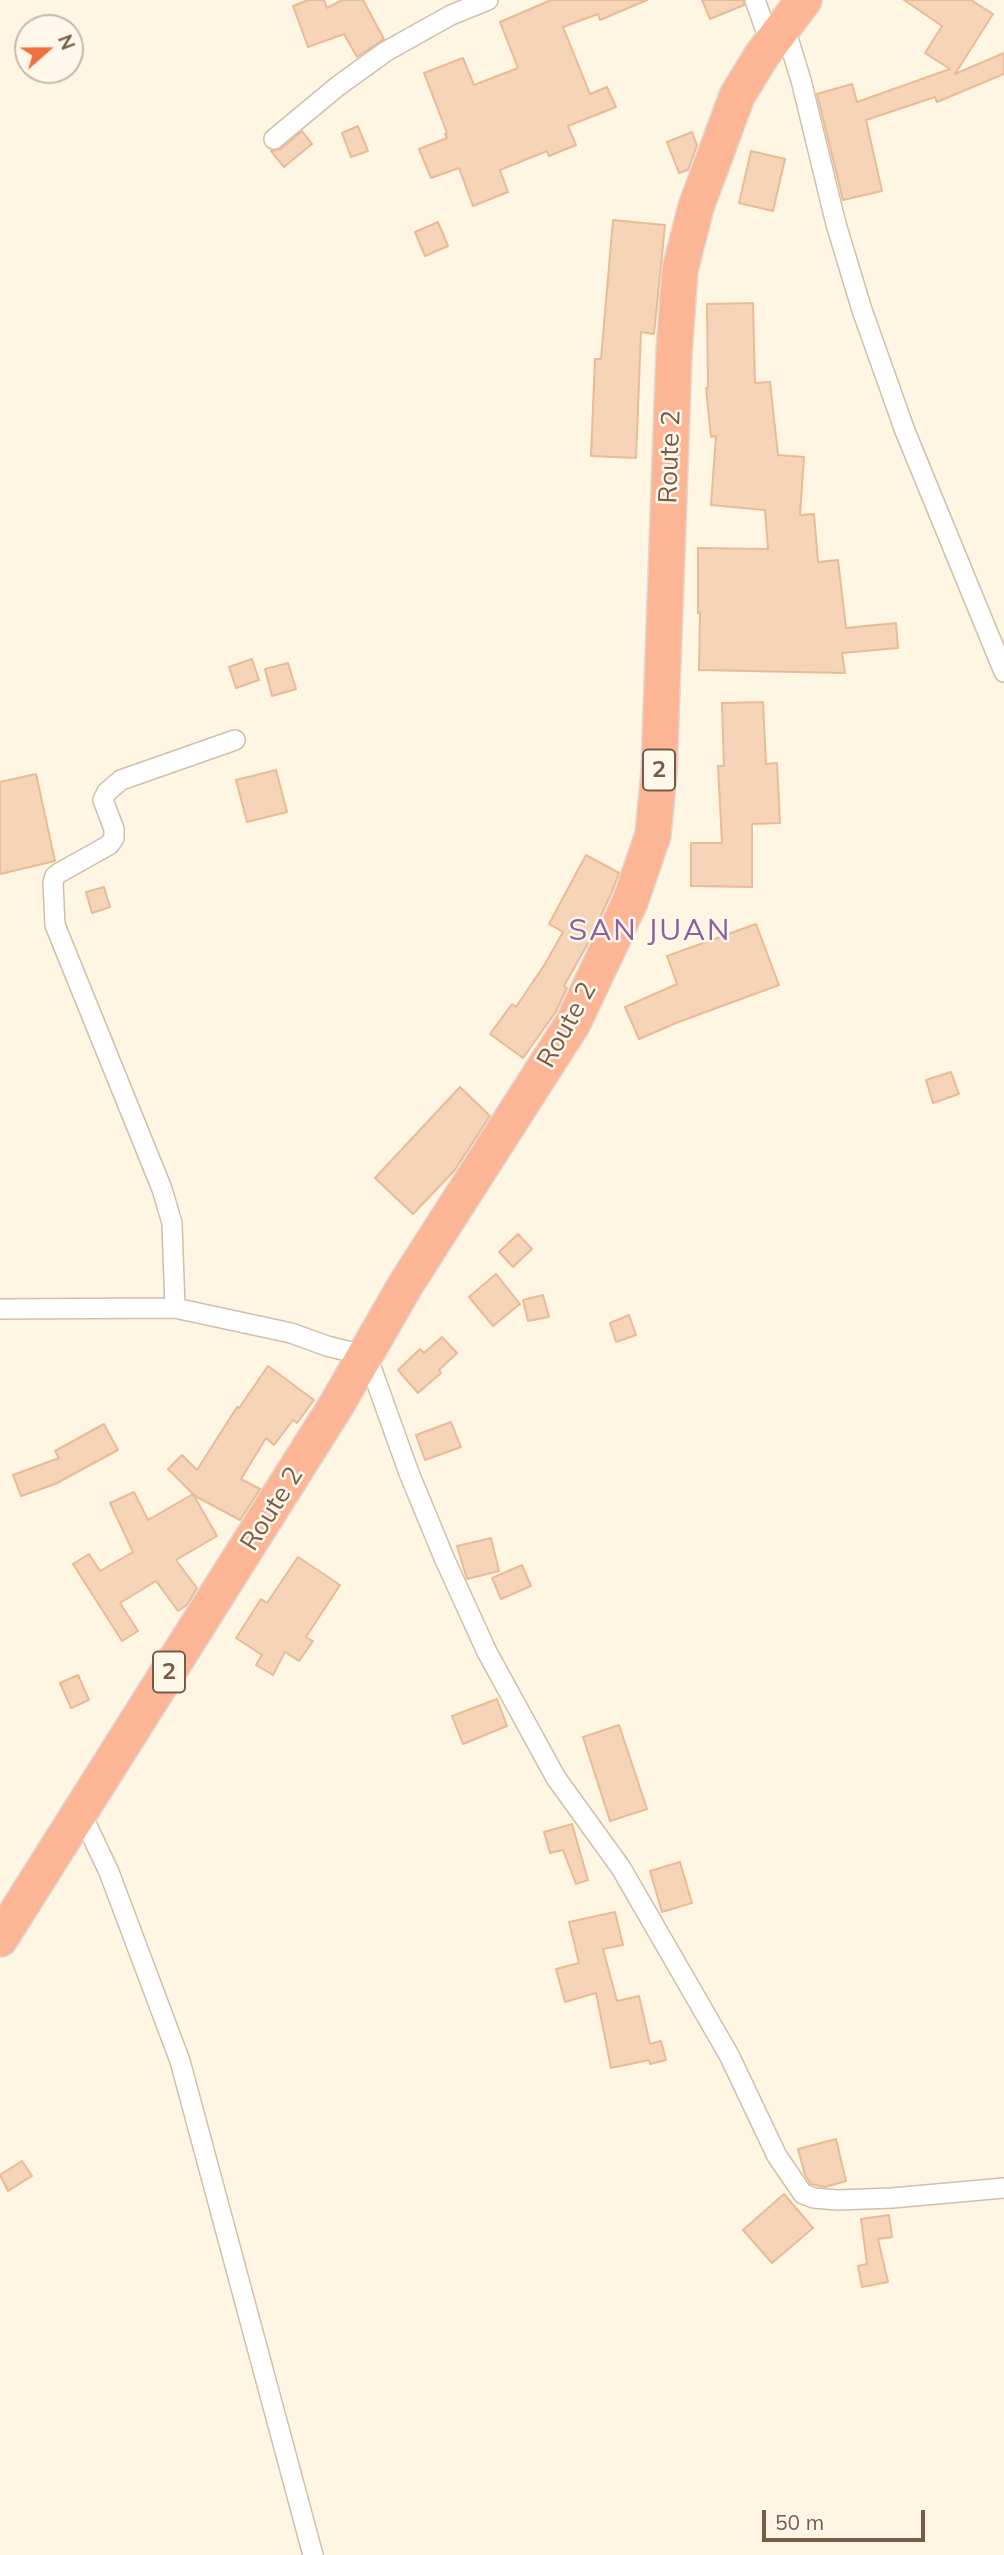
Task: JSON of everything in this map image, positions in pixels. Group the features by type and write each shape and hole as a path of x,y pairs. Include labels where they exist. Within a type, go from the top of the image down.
{"highway":[{"name":"Route 2","path":"0,1939 337,1405 406,1284 573,1023 630,902 653,835 659,772 674,352 680,270 696,207 737,96 780,31"}],"street":[{"path":"274,139 338,86 385,52 451,15 488,0"},
{"path":"755,0 780,31 801,80 836,224 862,310 905,431 1004,672"},
{"path":"175,1308 172,1223 162,1189 55,925 53,883 55,876 109,845 114,838 114,829 103,800 107,792 121,780 235,740"},
{"path":"0,1308 175,1308 291,1333 327,1346 361,1365 487,1652 556,1778 621,1868 729,2055 777,2156 803,2194 814,2198 851,2199 1004,2188"},
{"path":"81,1813 109,1872 180,2061 313,2555"}],"building":[{"path":"308,0 324,0 327,8 342,0 363,0 384,39 357,57 344,34 308,47 293,6"},
{"path":"551,0 647,0 600,20 598,14 563,27 590,94 607,87 616,107 568,126 576,145 549,156 547,151 500,170 508,192 473,206 459,168 431,178 419,149 447,138 424,73 463,58 474,85 518,68 500,22"},
{"path":"702,0 743,0 744,5 710,19"},
{"path":"904,0 971,0 993,14 955,74 1004,53 1004,74 937,102 935,97 866,120 882,191 843,200 817,94 852,84 857,102 950,69 925,53 942,26"},
{"path":"358,126 368,151 351,157 342,133"},
{"path":"302,131 312,144 284,167 271,151 281,149"},
{"path":"692,132 697,145 688,170 679,173 667,142"},
{"path":"751,151 785,159 773,211 739,203"},
{"path":"613,220 665,225 654,334 641,332 636,458 591,456 595,359 601,359"},
{"path":"438,222 448,246 425,256 415,232"},
{"path":"753,303 755,383 770,382 778,455 804,457 800,515 814,514 818,562 838,560 846,628 896,623 898,648 842,653 845,673 699,670 698,548 768,549 765,510 711,505 716,436 711,437 706,388 707,304"},
{"path":"252,659 259,680 236,688 229,667"},
{"path":"288,663 296,689 272,696 265,669"},
{"path":"763,702 766,764 777,763 780,823 752,824 752,887 691,886 691,843 722,843 718,766 724,766 722,703"},
{"path":"276,770 287,812 247,822 236,780"},
{"path":"36,774 55,861 0,874 0,782"},
{"path":"586,855 619,873 587,945 564,986 567,988 555,1013 523,1058 490,1034 512,1004 516,1007 563,932 549,924"},
{"path":"104,887 110,907 92,913 86,892"},
{"path":"756,924 779,985 639,1039 625,1007 677,984 667,956"},
{"path":"951,1072 959,1094 933,1103 926,1080"},
{"path":"460,1087 490,1116 454,1171 413,1214 375,1178"},
{"path":"518,1234 532,1249 513,1267 499,1252"},
{"path":"496,1274 520,1304 493,1326 469,1297"},
{"path":"543,1295 549,1317 528,1321 523,1300"},
{"path":"629,1315 636,1335 616,1342 610,1323"},
{"path":"442,1337 457,1353 439,1370 441,1373 418,1393 398,1370 420,1349 424,1353"},
{"path":"268,1366 314,1400 297,1423 293,1420 274,1445 266,1438 241,1479 260,1489 240,1520 195,1496 168,1469 182,1455 197,1470 237,1407 239,1408"},
{"path":"451,1422 461,1447 425,1460 416,1435"},
{"path":"104,1424 118,1450 55,1484 21,1496 13,1475 59,1458 55,1451"},
{"path":"134,1492 148,1520 193,1494 217,1536 176,1560 197,1588 187,1605 178,1611 156,1581 120,1603 138,1631 122,1641 73,1564 89,1554 100,1571 133,1552 110,1503"},
{"path":"491,1538 499,1571 467,1579 457,1546"},
{"path":"298,1557 340,1585 306,1637 313,1641 299,1661 285,1652 273,1675 256,1665 262,1655 236,1638 261,1599 267,1603"},
{"path":"522,1565 531,1586 501,1599 492,1578"},
{"path":"78,1675 89,1700 71,1708 60,1683"},
{"path":"497,1699 507,1726 463,1744 452,1716"},
{"path":"619,1725 647,1809 610,1821 583,1737"},
{"path":"572,1824 588,1880 576,1884 563,1850 550,1853 544,1832"},
{"path":"680,1862 692,1903 662,1912 650,1871"},
{"path":"615,1912 623,1945 603,1949 617,2001 639,1996 650,2044 661,2041 666,2060 650,2064 649,2060 611,2068 596,1993 565,2002 556,1969 579,1963 569,1922"},
{"path":"836,2139 846,2181 825,2187 811,2184 805,2175 798,2149"},
{"path":"22,2161 32,2176 8,2191 0,2175"},
{"path":"784,2194 813,2228 772,2263 743,2230"},
{"path":"889,2215 892,2237 878,2239 888,2282 862,2287 858,2266 867,2264 861,2219"}],"district":[{"name":"SAN JUAN","path":"650,931"}]}
